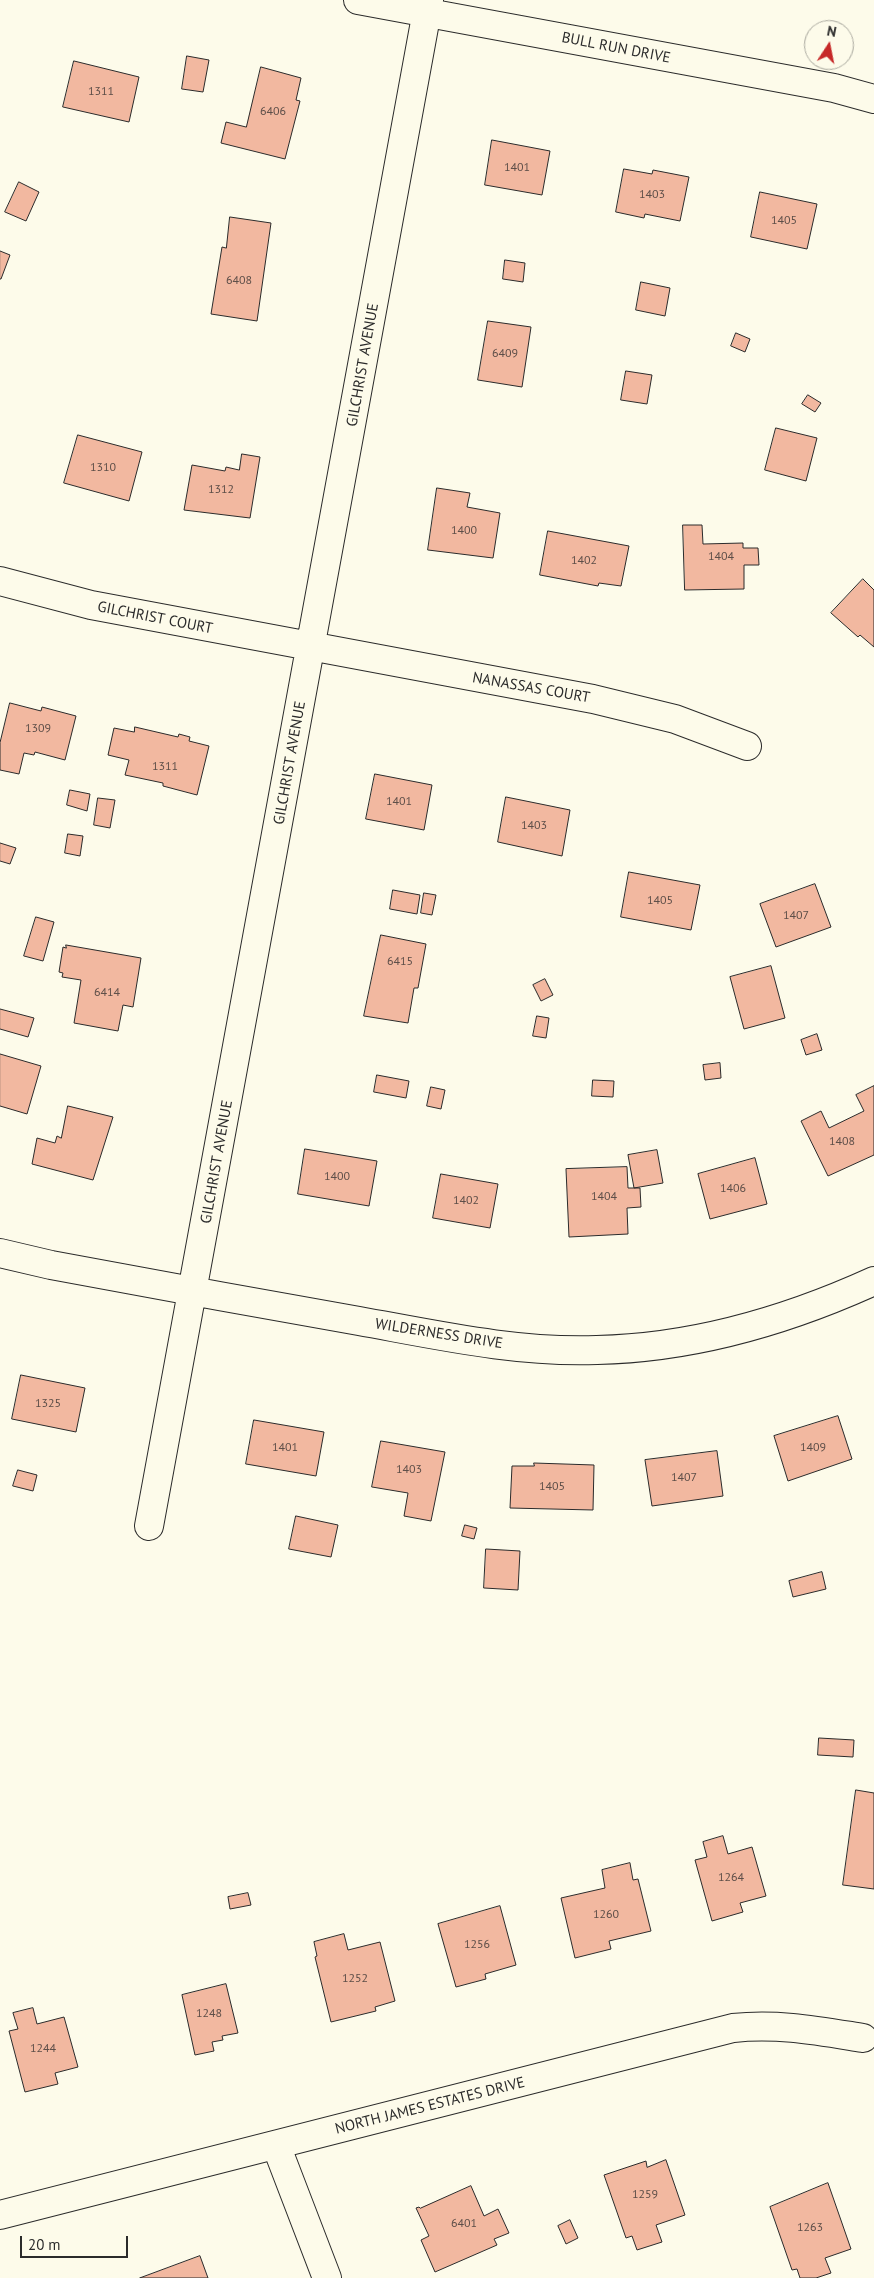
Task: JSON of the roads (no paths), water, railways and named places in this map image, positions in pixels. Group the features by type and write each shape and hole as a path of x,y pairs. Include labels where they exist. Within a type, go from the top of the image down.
{"street":[{"name":"BULL RUN DRIVE","path":"358,0 428,6 834,88 874,99"},
{"name":"GILCHRIST AVENUE","path":"149,1526 428,6"},
{"name":"GILCHRIST COURT","path":"0,581 91,606 311,648"},
{"name":"NANASSAS COURT","path":"311,648 593,699 676,718 747,746"},
{"name":"WILDERNESS DRIVE","path":"0,1253 51,1265 446,1337 529,1348 597,1350 665,1345 733,1332 820,1305 874,1281"},
{"name":"NORTH JAMES ESTATES DRIVE","path":"0,2215 734,2028 759,2025 788,2026 863,2038"},
{"path":"276,2145 327,2278"}]}
